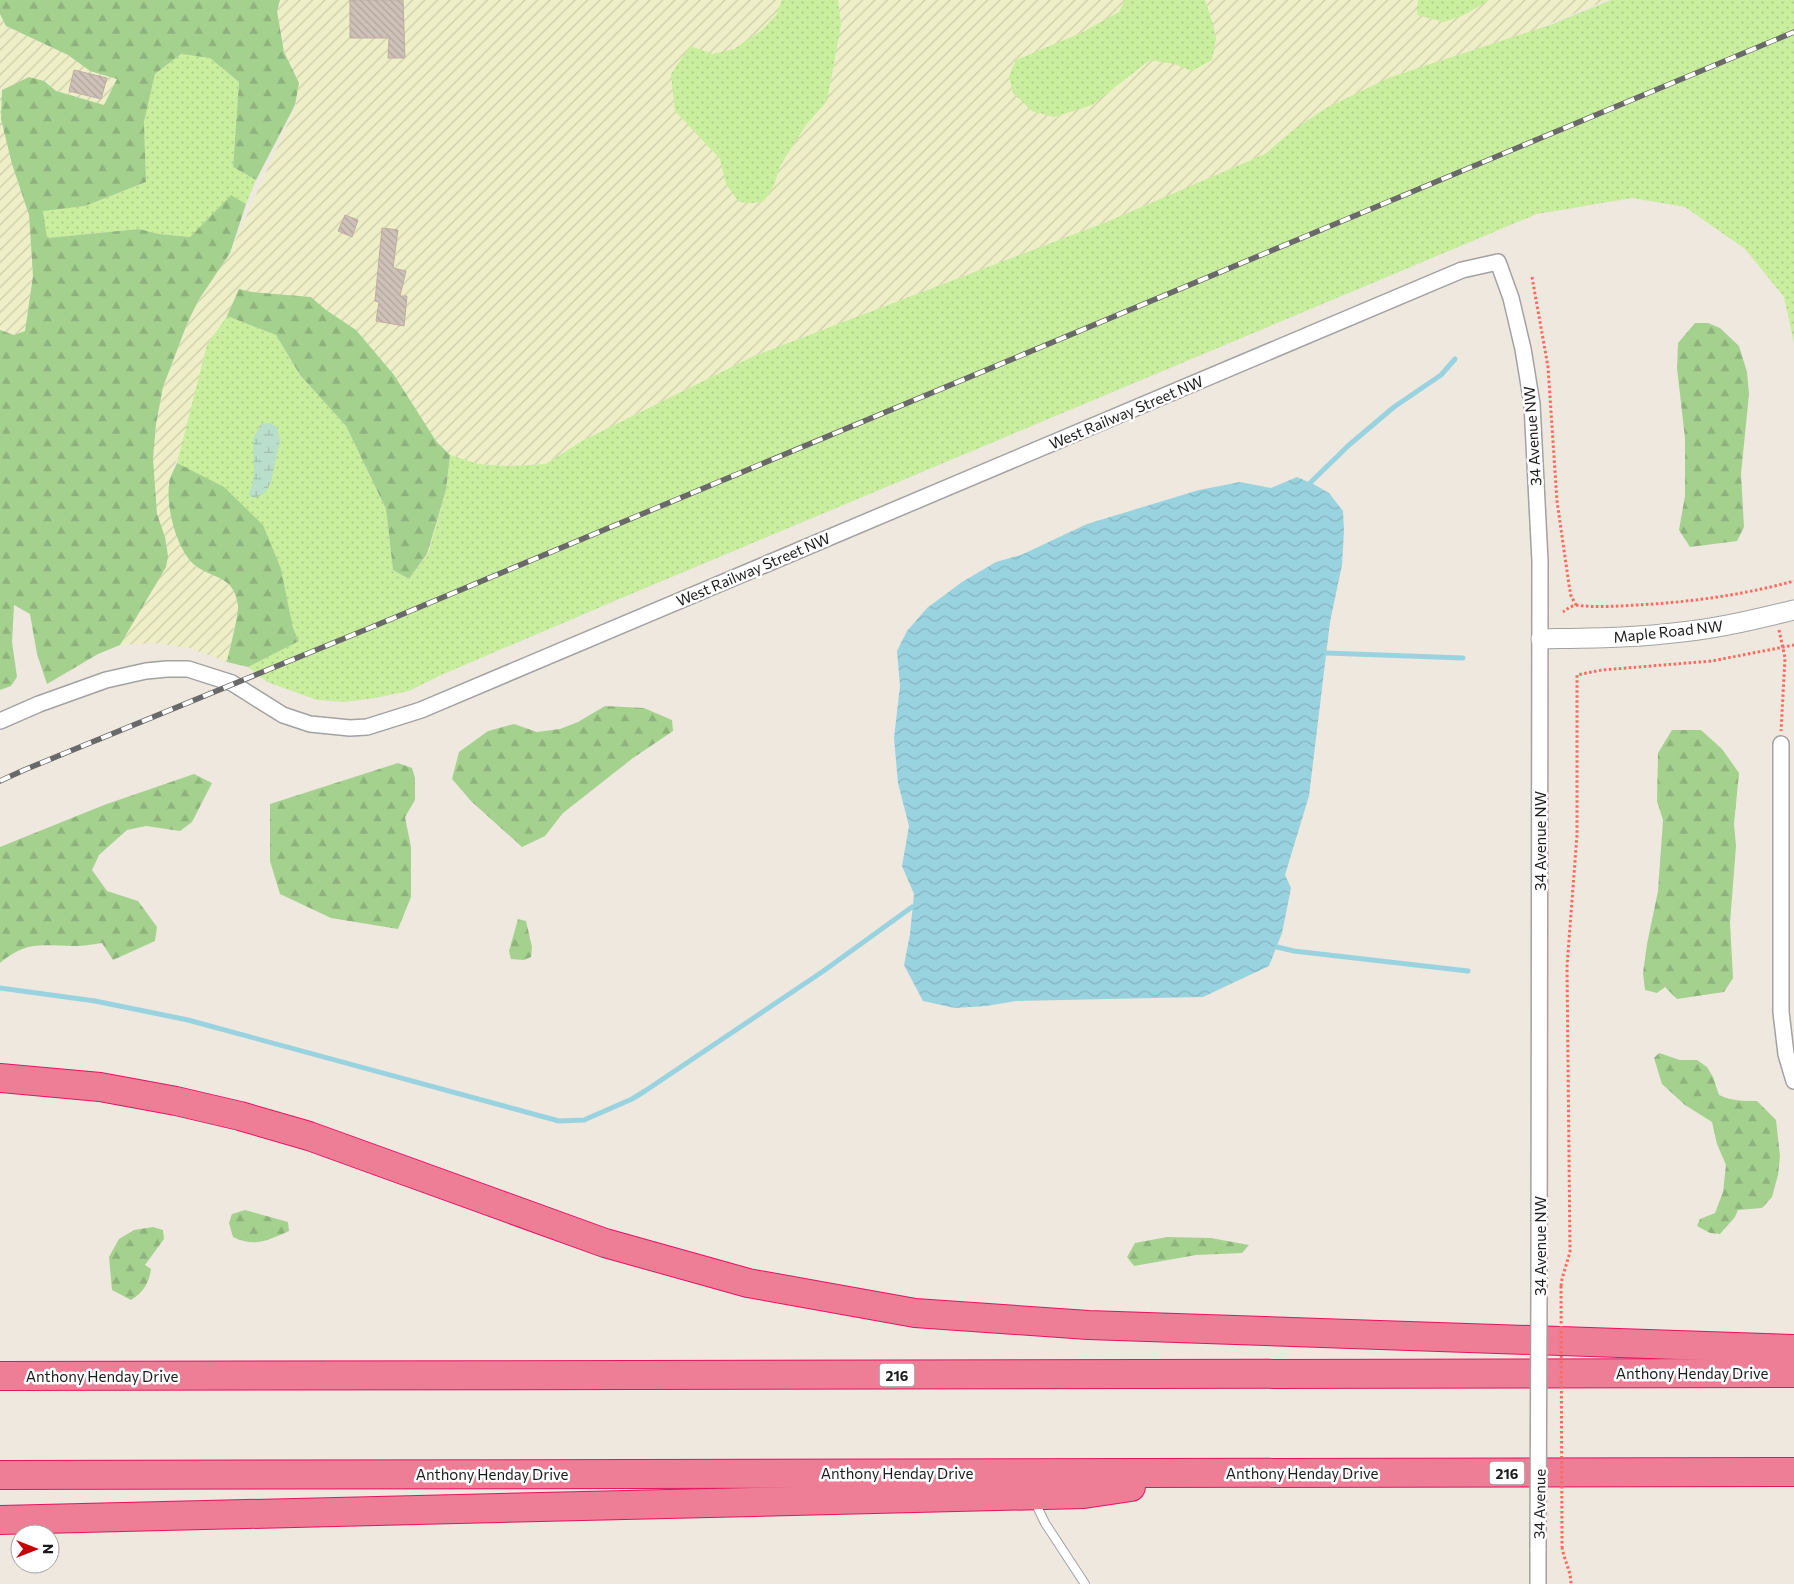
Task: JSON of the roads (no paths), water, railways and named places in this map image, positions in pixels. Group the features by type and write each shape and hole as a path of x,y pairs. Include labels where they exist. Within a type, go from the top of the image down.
{"highway":[{"path":"0,1078 100,1087 176,1101 240,1116 309,1136 605,1243 748,1283 915,1313 1098,1325 1794,1349"},
{"name":"Anthony Henday Drive","path":"0,1376 1794,1373"},
{"name":"Anthony Henday Drive","path":"0,1475 1794,1472"},
{"path":"0,1520 1084,1494 1242,1473"}],"street":[{"name":"34 Avenue NW","path":"1498,262 1511,298 1524,349 1532,404 1540,561 1540,1424"},
{"name":"West Railway Street NW","path":"0,721 39,704 106,680 146,671 188,669 232,684 283,715 310,724 350,728 367,727 388,721 439,702 1462,270 1498,262"},
{"name":"Maple Road NW","path":"1541,639 1622,637 1682,632 1794,610"},
{"path":"1781,744 1781,1012 1786,1054 1794,1081"},
{"name":"34 Avenue","path":"1538,1584 1540,1424"}],"lane":[{"path":"1032,1495 1045,1523 1085,1584"}],"water":[{"path":"1297,477 1329,493 1343,511 1344,531 1342,565 1330,622 1309,796 1285,875 1291,888 1282,933 1269,966 1203,997 1016,1001 986,1006 955,1008 923,1001 904,965 910,934 914,894 902,866 909,826 898,783 894,738 900,686 897,651 907,631 927,608 962,582 996,562 1021,555 1087,524 1199,490 1240,482 1271,488"}],"waterway":[{"path":"1310,483 1349,445 1394,407 1441,375 1455,359"},
{"path":"1326,653 1463,658"},
{"path":"0,988 95,1001 188,1020 559,1121 584,1120 632,1099 645,1091 822,972 912,907"},
{"path":"1277,947 1294,951 1468,971"}],"railway":[{"path":"0,781 1794,32"}]}
